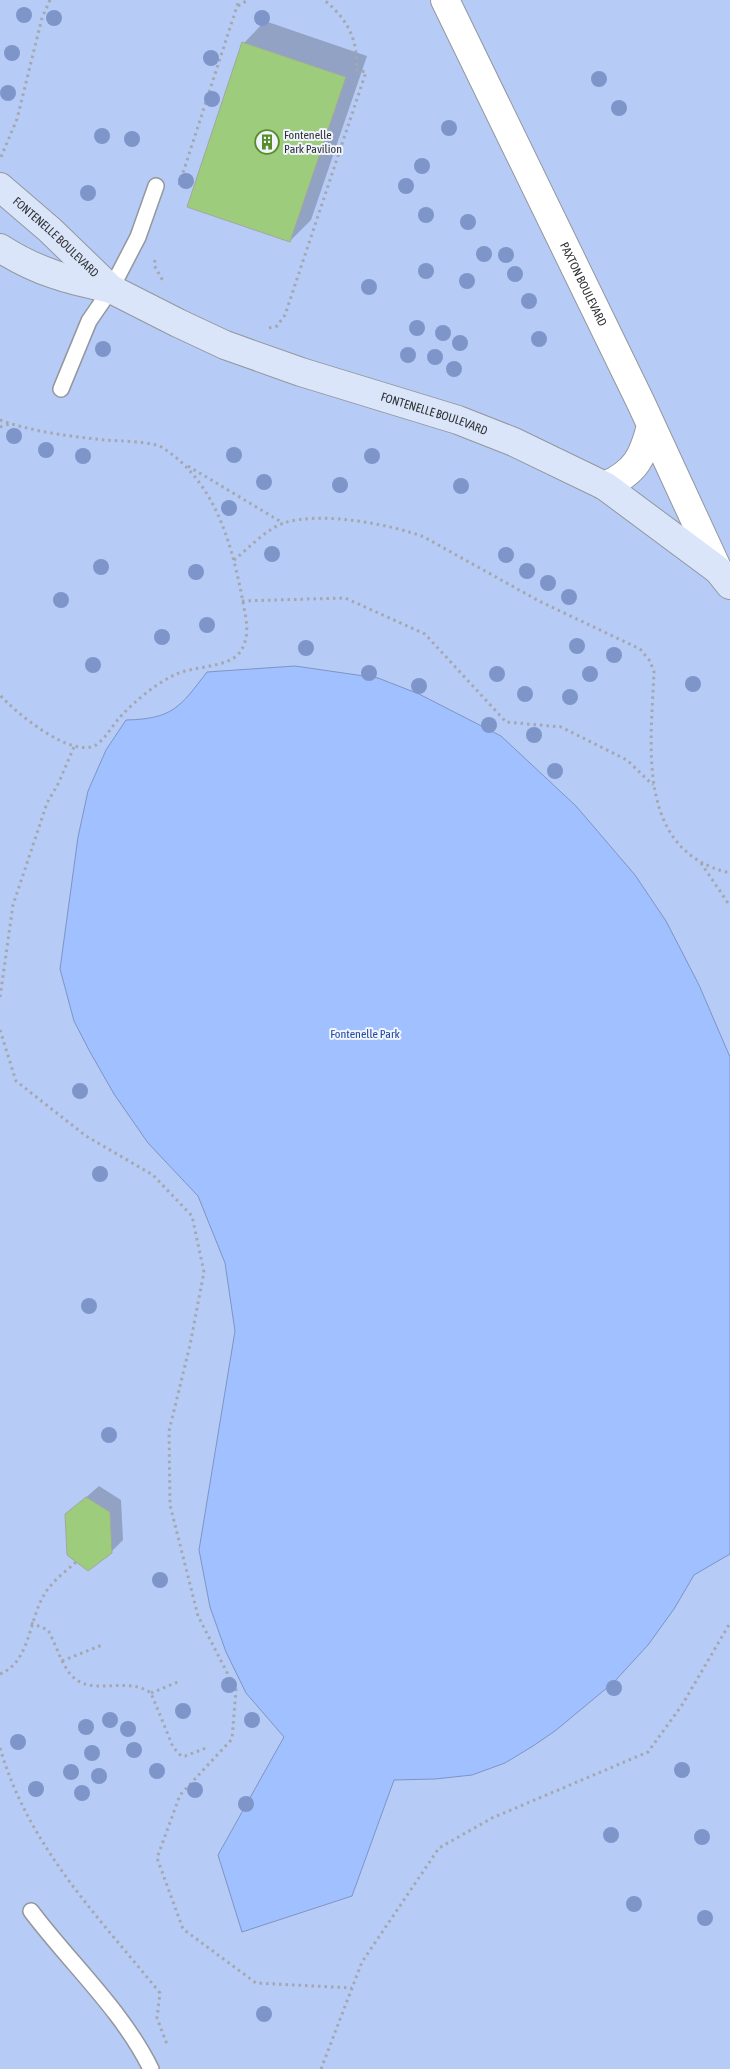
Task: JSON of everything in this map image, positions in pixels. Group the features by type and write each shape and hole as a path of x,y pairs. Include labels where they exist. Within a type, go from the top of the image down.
{"main road":[{"name":"FONTENELLE BOULEVARD","path":"0,187 50,230 111,289"},
{"name":"FONTENELLE BOULEVARD","path":"0,248 20,261 64,279 111,289 226,345 301,372 473,426 605,486 724,578"}],"street":[{"name":"PAXTON BOULEVARD","path":"445,0 724,578"},
{"path":"605,486 624,478 636,466 646,448 652,426"}],"lane":[{"path":"61,389 89,321 111,289 138,237 156,186"},
{"path":"31,1911 132,2035 151,2069"}],"path":[{"path":"1,157 17,119 42,18 50,0"},
{"path":"177,191 239,0"},
{"path":"238,6 248,0"},
{"path":"265,329 277,326 285,315 366,72 356,70 358,54 346,23 324,0"},
{"path":"156,251 154,265 162,280 169,285"},
{"path":"0,420 10,424 86,438 161,446 185,464 284,523"},
{"path":"0,426 10,424"},
{"path":"0,694 24,717 54,738 74,747 86,748 96,745 134,703 174,675 194,668 229,661 240,653 246,639 247,622 230,540 219,514 185,464"},
{"path":"234,560 253,544 284,523 325,519 352,520 405,529 432,541 539,601 640,649 650,661 654,672 650,749 659,810 668,831 682,847 700,862 730,906"},
{"path":"242,600 345,598 425,634 506,722 561,727 627,760 654,785"},
{"path":"0,997 13,905 47,803 58,784 74,747"},
{"path":"700,862 730,873"},
{"path":"0,1030 16,1081 86,1136 154,1175 192,1216 204,1272 190,1345 169,1431 170,1505 198,1616 236,1690 232,1738 180,1795 157,1858 182,1929 256,1983 352,1988"},
{"path":"0,1674 13,1666 25,1649 31,1623 45,1593 76,1562"},
{"path":"31,1623 48,1630 62,1661 72,1676 84,1684 99,1686 130,1685 144,1688 151,1693 176,1752 185,1756 206,1748"},
{"path":"321,2069 362,1962 439,1848 492,1818 648,1752 682,1705 730,1623"},
{"path":"62,1661 102,1645"},
{"path":"151,1693 180,1682"},
{"path":"0,1748 19,1802 42,1844 69,1883 160,1993 157,2018 170,2052"}],"green space":[{"name":"Fontenelle Park","path":"0,0 730,0 730,2069 0,2069"}],"shaded area":[{"path":"295,666 378,678 419,694 501,736 576,806 635,875 666,921 699,985 730,1057 730,1554 694,1575 674,1609 648,1645 614,1682 555,1731 533,1746 505,1763 472,1775 435,1779 394,1780 352,1896 242,1932 218,1855 284,1737 246,1693 226,1652 210,1607 199,1550 235,1331 225,1263 198,1196 148,1143 114,1094 90,1052 74,1021 60,969 78,837 88,791 106,750 126,720 155,717 174,709 190,694 207,672"}],"building":[{"name":"Fontenelle Park Pavilion","path":"242,42 346,77 290,242 187,207"},
{"path":"86,1497 110,1512 112,1553 88,1571 67,1555 65,1514"}],"place":[{"name":"Fontenelle Park Pavilion","path":"267,142"}]}
